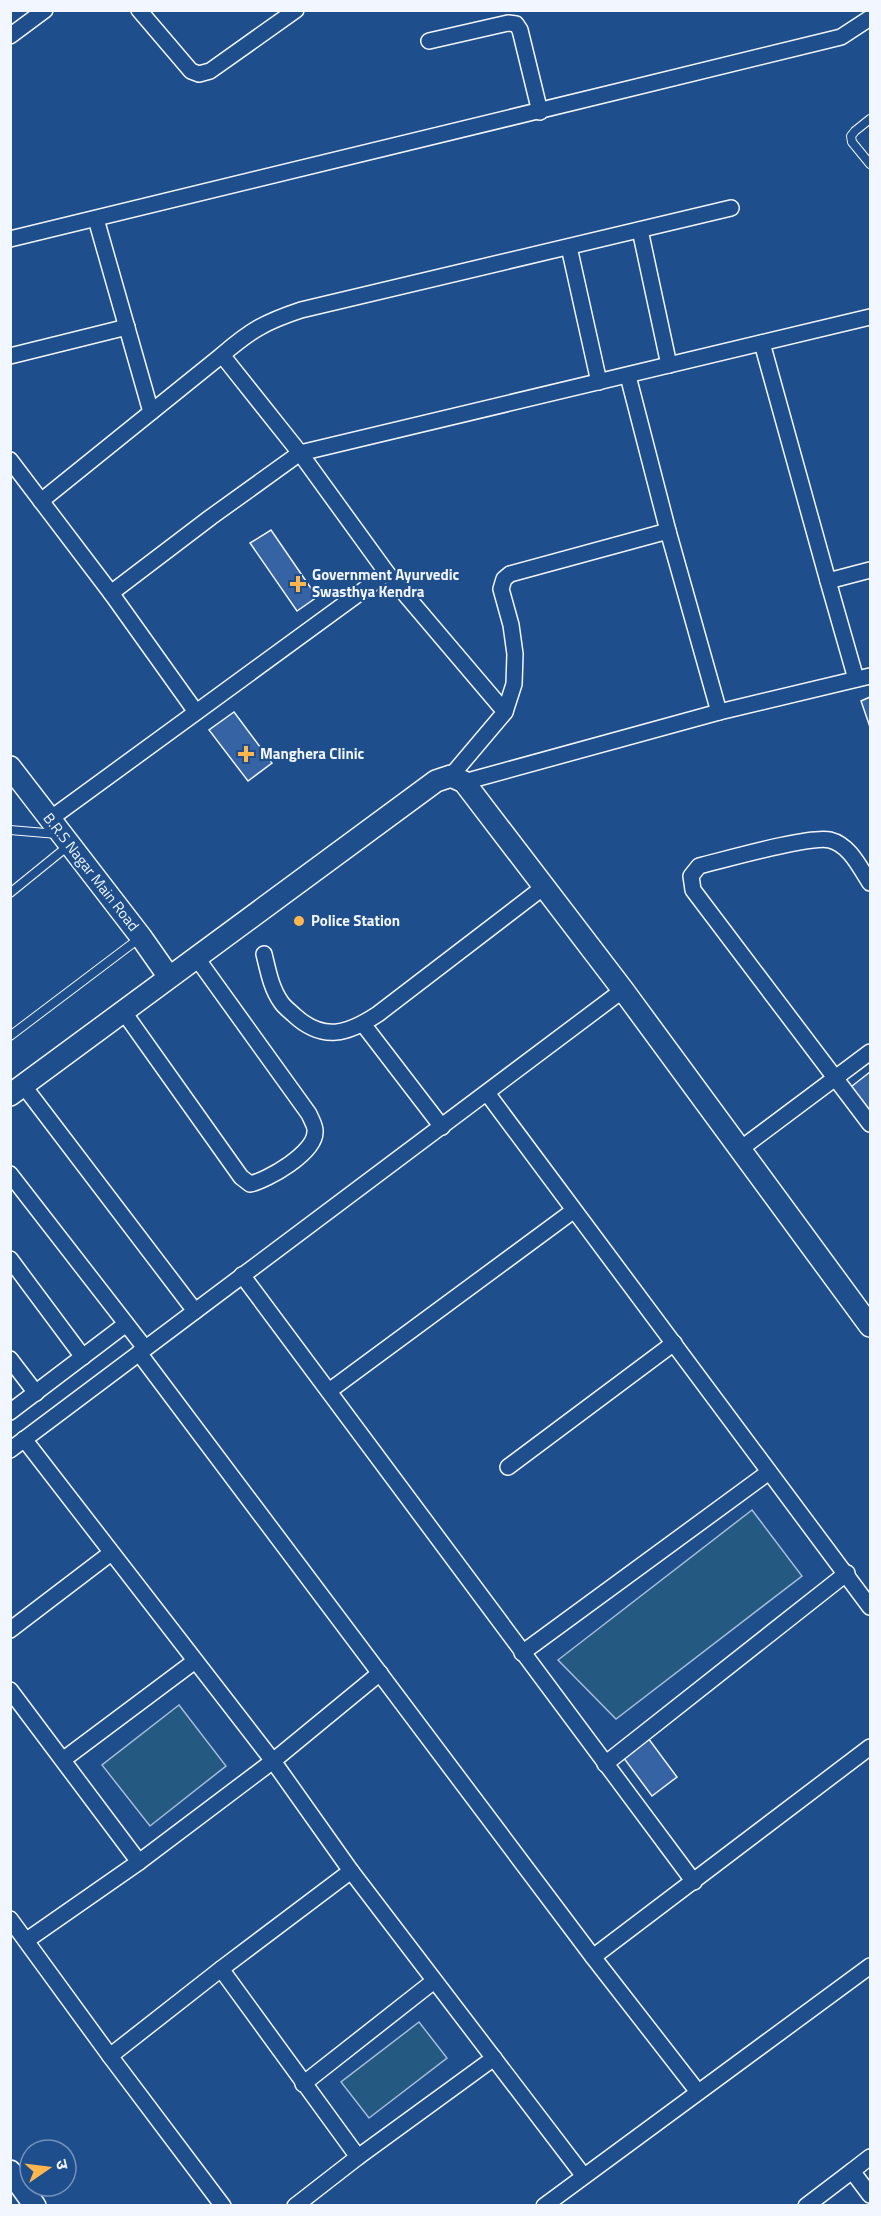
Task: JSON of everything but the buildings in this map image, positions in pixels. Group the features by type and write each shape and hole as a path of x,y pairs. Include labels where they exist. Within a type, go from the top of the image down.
{"street":[{"path":"10,36 45,10"},
{"path":"139,10 191,71 199,74 210,71 296,10"},
{"path":"10,239 841,37 870,18"},
{"path":"429,41 508,22 516,24 520,30 540,111"},
{"path":"41,501 246,334 261,325 301,310 731,208"},
{"path":"96,219 151,412"},
{"path":"640,230 669,365"},
{"path":"568,247 600,382"},
{"path":"111,593 300,453 870,317"},
{"path":"10,356 127,327"},
{"path":"195,1311 17,1090 436,781 458,779 719,712 863,678 828,581 762,344"},
{"path":"222,355 300,453 387,573 505,712"},
{"path":"628,376 668,531 719,712"},
{"path":"10,460 111,593 196,712"},
{"path":"458,779 505,712 514,684 515,654 511,625 501,589 504,579 510,573 668,531"},
{"path":"828,581 870,570"},
{"path":"61,833 196,712 387,573"},
{"name":"B.R.S Nagar Main Road","path":"10,767 141,937 169,977"},
{"path":"458,779 545,886 870,1326"},
{"path":"870,883 847,849 831,840 811,840 699,866 692,876 693,890 870,1124"},
{"path":"264,954 270,980 281,1002 302,1022 321,1033 345,1031 363,1024 545,886"},
{"path":"123,1011 241,1177 250,1184 262,1181 300,1156 312,1144 316,1132 309,1114 196,957"},
{"path":"10,1450 623,990"},
{"path":"363,1024 442,1127"},
{"path":"739,1150 870,1052"},
{"path":"487,1093 573,1211 847,1573 870,1607"},
{"path":"10,1174 126,1324 142,1351 380,1673 593,1957 698,2092"},
{"path":"329,1391 573,1211"},
{"path":"10,1259 83,1357"},
{"path":"242,1275 694,1882"},
{"path":"10,1412 126,1324"},
{"path":"508,1467 674,1342"},
{"path":"10,1359 36,1393"},
{"path":"24,1439 273,1761 351,1871 583,2175"},
{"path":"522,1653 769,1472"},
{"path":"10,1630 111,1553"},
{"path":"605,1764 847,1573"},
{"path":"64,1759 195,1661"},
{"path":"27,1940 139,1862 273,1761 380,1673"},
{"path":"10,1690 64,1759 139,1862"},
{"path":"593,1957 870,1748"},
{"path":"110,2056 351,1871"},
{"path":"10,1919 223,2205"},
{"path":"544,2205 870,1966"},
{"path":"221,1969 358,2157"},
{"path":"303,2084 434,1981"},
{"path":"296,2205 494,2058"},
{"path":"806,2205 870,2157"},
{"path":"10,2171 35,2205"},
{"path":"852,2171 870,2195"}],"lane":[{"path":"870,119 851,136 852,142 870,164"},
{"path":"10,830 61,833"},
{"path":"10,892 61,833"},
{"path":"10,1036 141,937"}],"shaded area":[{"path":"752,1510 802,1576 616,1719 558,1660"},
{"path":"179,1705 226,1766 150,1826 102,1765"},
{"path":"419,2022 447,2058 369,2118 341,2082"}],"place":[{"name":"Government Ayurvedic Swasthya Kendra","path":"298,584"},
{"name":"Manghera Clinic","path":"246,754"},
{"name":"Police Station","path":"299,921"}]}
